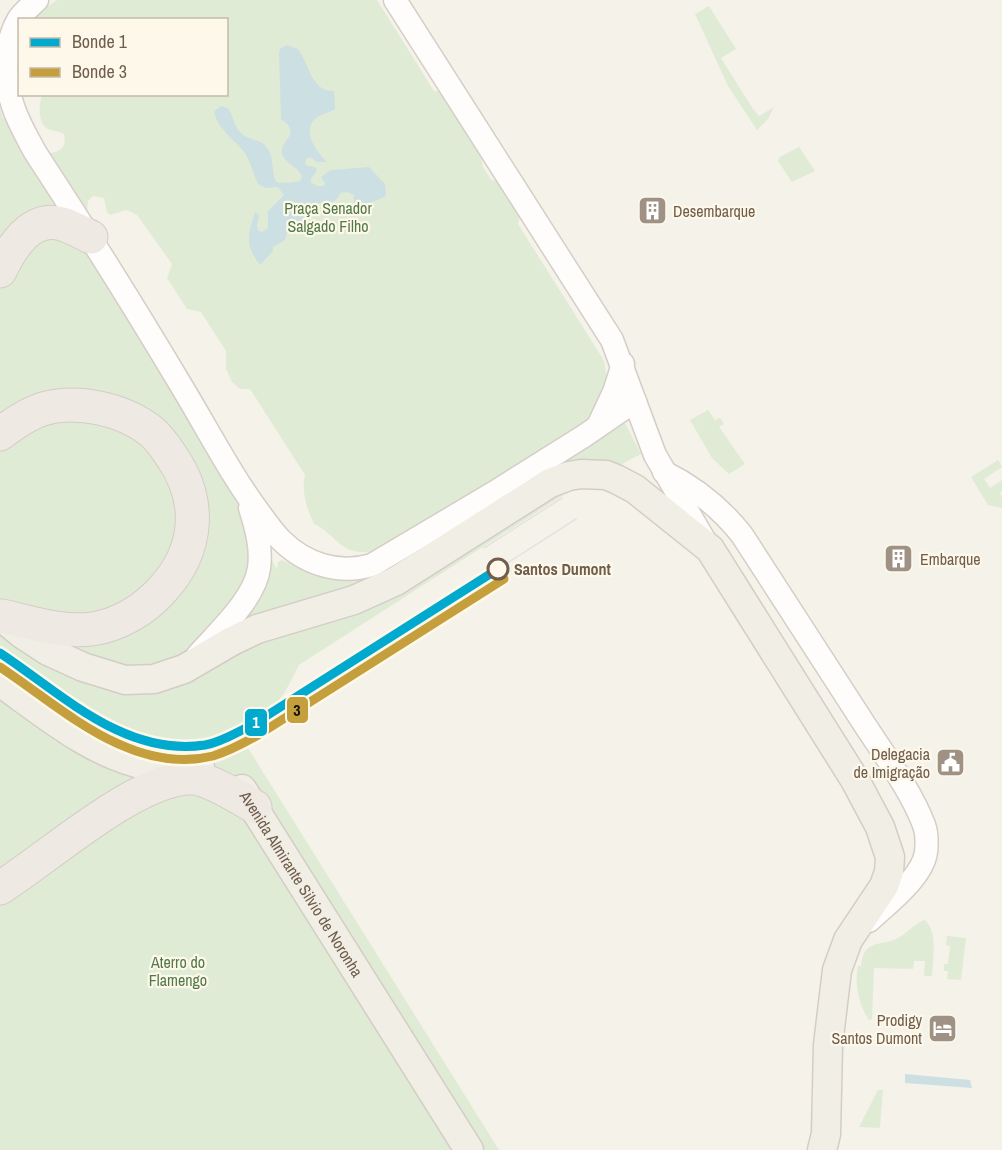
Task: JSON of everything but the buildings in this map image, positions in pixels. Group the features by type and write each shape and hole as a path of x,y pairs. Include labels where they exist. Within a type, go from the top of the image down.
{"highway":[{"path":"0,271 8,253 20,237 33,227 48,223 64,224 91,237"},
{"path":"0,434 28,415 44,409 63,406 91,407 121,415 145,427 162,443 186,482 193,513 189,548 177,570 158,595 125,619 101,627 75,630 1,616"},
{"path":"0,888 116,807 148,788 173,779 195,778 235,794 255,807"}],"main road":[{"path":"1,616 22,634 48,651 99,674 125,680 154,680 184,669 257,629 354,600 386,586 550,483 569,476 593,473 616,479 634,489 710,549 855,780 887,845 890,872 884,886 848,940 837,970 828,1045 826,1134 822,1150"},
{"name":"Avenida Almirante Silvio de Noronha","path":"0,682 99,749 149,766 216,769 240,785 469,1150"}],"street":[{"path":"19,18 37,0"},
{"path":"395,0 612,340 655,455 710,549"},
{"path":"18,20 11,34 7,72 9,92 21,125 35,152 138,312 244,492 280,539 301,556 335,568 361,568 393,554 635,401"},
{"path":"597,427 614,392 622,364"},
{"path":"664,472 701,492 727,516 742,535 887,760 915,805 925,827 926,854 921,867 895,897 848,940"},
{"path":"184,669 239,608 258,576 259,544 244,492"}],"green space":[{"path":"57,0 377,0 434,91 444,91 480,150 483,167 491,180 501,181 520,215 518,224 603,359 606,376 604,393 597,408 585,421 393,545 380,550 353,551 314,524 305,500 305,475 250,389 240,389 232,382 226,369 226,351 201,312 187,309 167,278 172,264 137,215 126,210 110,215 107,212 104,198 93,196 88,201 87,213 71,219 277,569 278,562 282,560 320,575 344,580 370,577 385,572 621,422 625,423 641,454 622,464 601,461 307,621 562,489 565,494 299,665 286,690 248,748 499,1150 0,1150 0,107 3,118 14,122 45,154 61,149 65,139 64,134 48,129 42,123 40,118 42,96 228,96 228,18 36,18 40,12"},
{"path":"709,6 736,49 721,58 753,109 759,116 774,107 768,119 757,130 728,86 695,14"},
{"path":"799,147 815,171 792,182 778,161 780,157"},
{"path":"708,410 715,420 720,418 724,424 719,427 745,464 729,474 712,458 690,420"},
{"path":"998,460 1002,467 984,479 990,488 1002,480 1000,493 1002,508 988,505 971,477"},
{"path":"925,920 933,939 932,976 924,976 925,961 914,961 913,969 874,968 872,1019 869,1020 860,1001 857,987 858,966 861,966 866,951 869,947 898,938"},
{"path":"947,936 966,938 961,980 947,979 948,971 944,971 944,964 948,964 950,946 946,945"},
{"path":"878,1090 883,1090 880,1128 859,1127"}],"shaded area":[{"path":"286,45 298,49 315,82 320,87 334,91 335,109 319,116 311,125 310,137 327,162 317,162 310,157 306,159 305,165 315,167 317,170 311,183 324,186 325,183 321,177 331,170 369,167 385,184 386,196 362,207 354,206 354,195 347,192 340,193 335,201 311,206 312,216 304,220 297,229 289,228 285,240 273,247 273,251 260,265 251,251 249,239 255,212 259,215 258,230 262,232 268,228 268,211 284,195 278,187 266,188 258,184 245,153 219,124 214,111 222,106 229,109 240,132 267,147 277,182 300,181 302,177 296,168 285,159 282,152 290,133 289,126 281,119 279,53 280,49"},
{"path":"905,1074 970,1080 972,1088 905,1083"}],"tram line":[{"path":"484,548 562,498"},
{"path":"498,569 576,519"},
{"name":"1","path":"0,653 71,703 121,732 148,741 176,746 211,744 252,725 498,569"},
{"name":"3","path":"0,667 73,718 126,747 154,756 183,760 213,756 258,735 504,579"}],"place":[{"name":"Desembarque","path":"652,211"},
{"name":"Embarque","path":"899,559"},
{"name":"Santos Dumont","path":"498,569"},
{"name":"Delegacia de Imigração","path":"951,763"},
{"name":"Prodigy Santos Dumont","path":"943,1029"}],"park label":[{"name":"Praça Senador Salgado Filho","path":"328,217"},
{"name":"Aterro do Flamengo","path":"178,971"}]}
